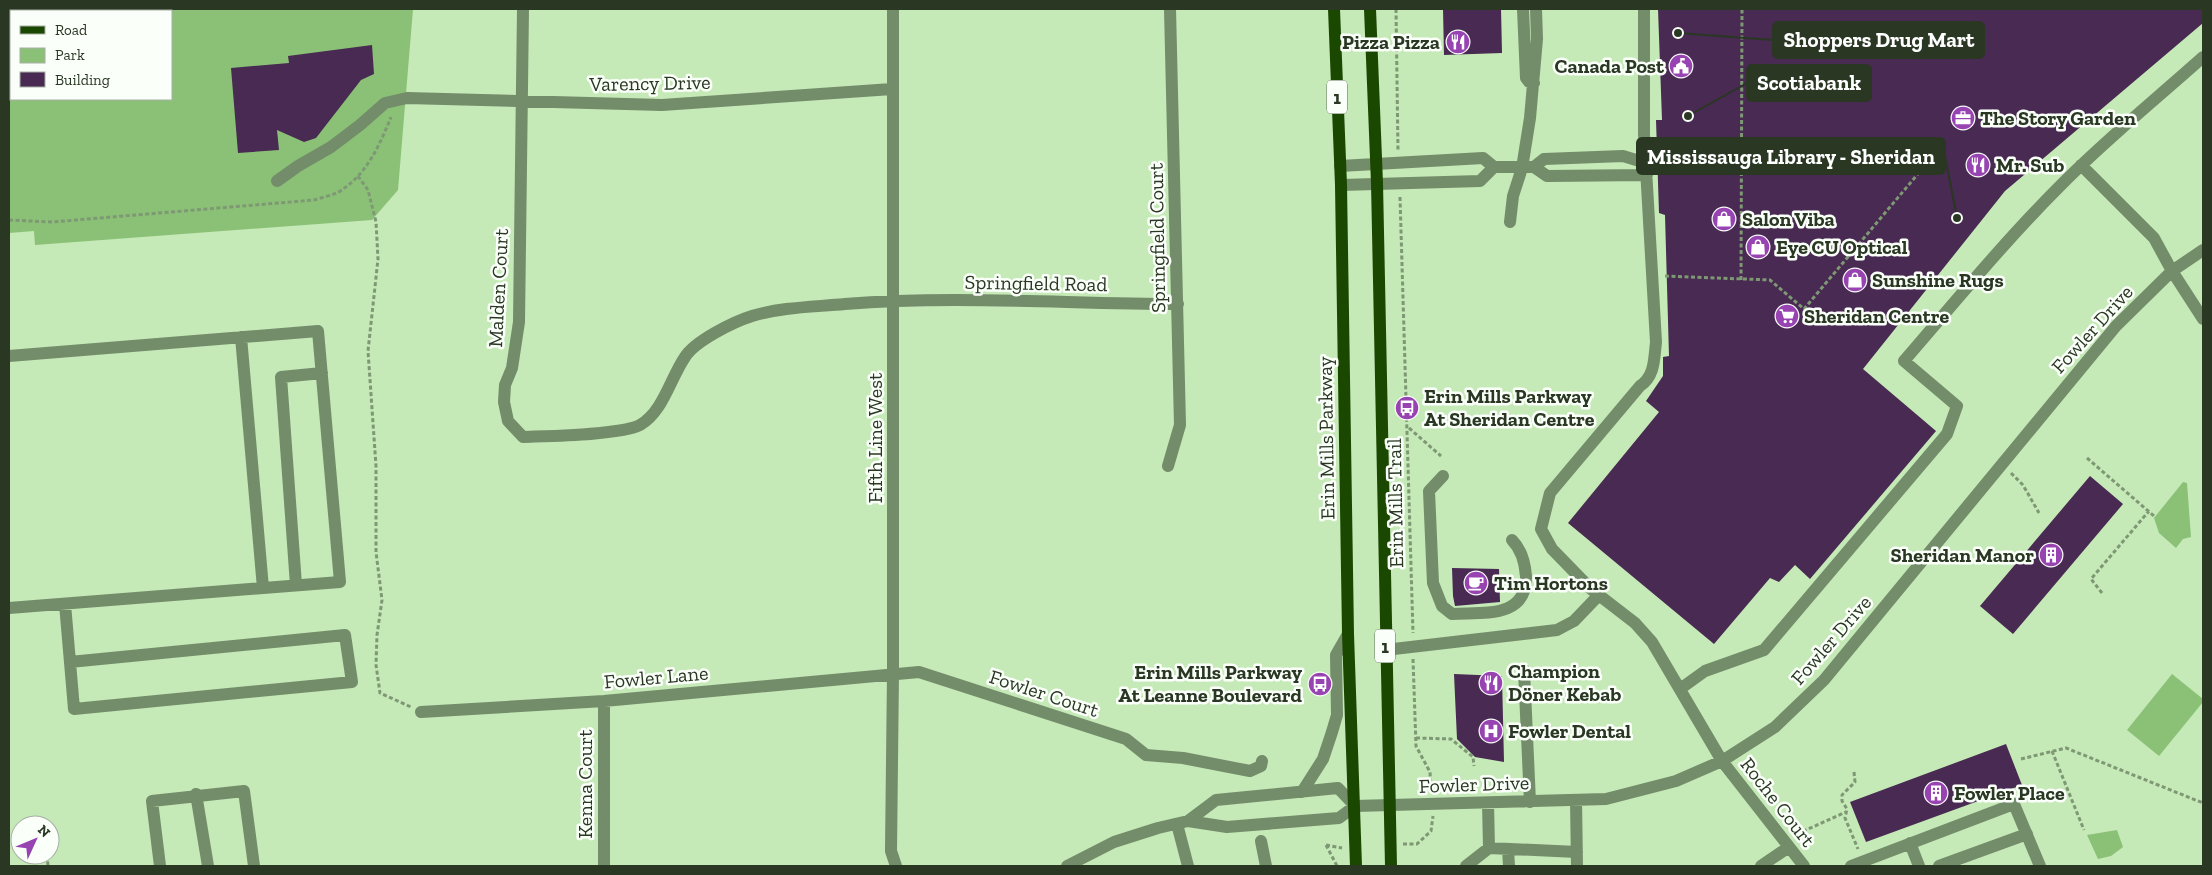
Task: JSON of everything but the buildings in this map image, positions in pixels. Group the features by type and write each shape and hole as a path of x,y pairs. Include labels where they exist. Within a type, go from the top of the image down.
{"main road":[{"name":"Erin Mills Parkway","path":"1334,9 1340,166 1348,634 1356,866"},
{"name":"1","path":"1370,9 1377,184 1385,650 1391,866"}],"street":[{"name":"Malden Court","path":"523,9 519,322 512,368 504,385 504,402 508,421 523,437 620,430 639,426 656,412 686,355 723,327 752,316 789,308 894,300"},
{"name":"Fifth Line West","path":"893,9 894,300 891,851 896,866"},
{"name":"Springfield Court","path":"1168,466 1180,425 1170,9"},
{"path":"1523,9 1526,78 1529,82 1534,82"},
{"path":"1510,222 1513,196 1528,168 1537,39 1536,9"},
{"name":"Roche Court","path":"1644,9 1644,122 1651,278 1656,342 1652,372 1646,382 1550,493 1541,529 1552,549 1598,596 1635,624 1652,642 1722,761 1804,866"},
{"path":"1680,689 1705,671 1764,650 1946,434 1957,406 1904,360 2008,239 2081,165 2203,57"},
{"name":"Varency Drive","path":"277,181 298,166 331,147 385,103 407,98 662,105 892,89"},
{"path":"1528,168 1544,159 1623,156 1647,169"},
{"path":"1340,166 1483,158 1494,167 1528,168 1547,176 1647,169"},
{"path":"2081,165 2154,238 2172,271 2203,319"},
{"path":"1340,185 1480,181 1494,167"},
{"name":"Fowler Drive","path":"1355,806 1606,799 1667,783 1722,761 1776,727 1824,680 2116,326 2172,271 2203,250"},
{"name":"Springfield Road","path":"894,300 1178,304"},
{"path":"9,356 318,331 340,582 9,608"},
{"path":"241,337 263,588"},
{"path":"296,585 281,377 322,373"},
{"path":"1443,476 1429,491 1433,583 1442,606 1452,614 1508,610 1521,600 1526,581 1525,564 1517,545 1512,540"},
{"path":"1385,650 1557,630 1574,620 1598,596"},
{"path":"65,604 74,709 352,682 345,635 70,662"},
{"path":"1302,792 1323,758 1332,732 1336,715 1336,655 1348,634"},
{"path":"1524,670 1530,802"},
{"name":"Fowler Court","path":"893,673 919,672 1126,740 1146,755 1183,758 1250,771 1261,766 1262,761"},
{"name":"Fowler Lane","path":"421,712 604,701 893,673"},
{"name":"Kenna Court","path":"604,701 604,866"},
{"path":"1067,866 1086,862 1114,842 1183,822 1227,827 1339,818 1355,806 1338,788 1216,800 1183,822"},
{"path":"160,866 152,800 196,794 244,791 254,866"},
{"path":"196,794 208,866"},
{"path":"1576,800 1578,866"},
{"path":"1488,803 1489,848"},
{"path":"1851,866 1872,862 1910,843 2014,804 2040,866"},
{"path":"1183,822 1188,866"},
{"path":"1939,866 2026,834"},
{"path":"1261,841 1266,866"},
{"path":"1910,843 1919,866"},
{"path":"1761,866 1786,844"},
{"path":"1466,866 1489,848 1577,852"},
{"path":"1508,849 1509,866"}],"path":[{"path":"1396,9 1398,149"},
{"path":"1741,280 1742,9"},
{"path":"9,220 52,222 314,200 342,190 358,176 372,158 391,116 407,98"},
{"path":"1647,169 1741,163 1933,156 1804,309 1770,280 1667,276 1651,278"},
{"path":"358,176 368,190 376,222 378,259 368,351 376,466 376,552 382,600 377,635 376,665 380,693 421,712"},
{"name":"Erin Mills Trail","path":"1400,204 1408,428 1412,621"},
{"path":"1408,428 1441,456"},
{"path":"2087,458 2154,516"},
{"path":"2002,464 2023,485 2039,513"},
{"path":"2102,593 2091,579 2149,511"},
{"path":"1414,660 1416,746 1430,772"},
{"path":"1416,738 1451,739 1473,757 1474,766"},
{"path":"2021,759 2066,748 2203,803"},
{"path":"2052,751 2084,830"},
{"path":"1854,772 1855,782 1842,795 1846,812 1845,818 1872,862"},
{"path":"1786,844 1846,812"},
{"path":"1417,844 1431,831 1433,816"},
{"path":"1338,866 1326,845 1341,848"}],"green space":[{"path":"9,9 413,9 398,190 372,220 35,245 34,231 9,233"},
{"path":"2183,482 2187,483 2191,537 2183,539 2176,548 2159,533 2154,518"},
{"path":"2172,674 2203,699 2203,702 2159,756 2127,730"},
{"path":"2117,830 2123,847 2111,856 2098,859 2087,835"}],"place":[{"name":"Shoppers Drug Mart","path":"1678,33"},
{"name":"Pizza Pizza","path":"1458,42"},
{"name":"Canada Post","path":"1681,66"},
{"name":"Scotiabank","path":"1688,116"},
{"name":"The Story Garden","path":"1963,118"},
{"name":"Mr. Sub","path":"1978,165"},
{"name":"Mississauga Library - Sheridan","path":"1957,218"},
{"name":"Salon Viba","path":"1724,219"},
{"name":"Eye CU Optical","path":"1758,247"},
{"name":"Sunshine Rugs","path":"1855,280"},
{"name":"Sheridan Centre","path":"1787,316"},
{"name":"Erin Mills Parkway At Sheridan Centre","path":"1407,408"},
{"name":"Sheridan Manor","path":"2051,555"},
{"name":"Tim Hortons","path":"1476,583"},
{"name":"Champion Döner Kebab","path":"1491,683"},
{"name":"Erin Mills Parkway At Leanne Boulevard","path":"1320,684"},
{"name":"Fowler Dental","path":"1491,731"},
{"name":"Fowler Place","path":"1936,793"}]}
